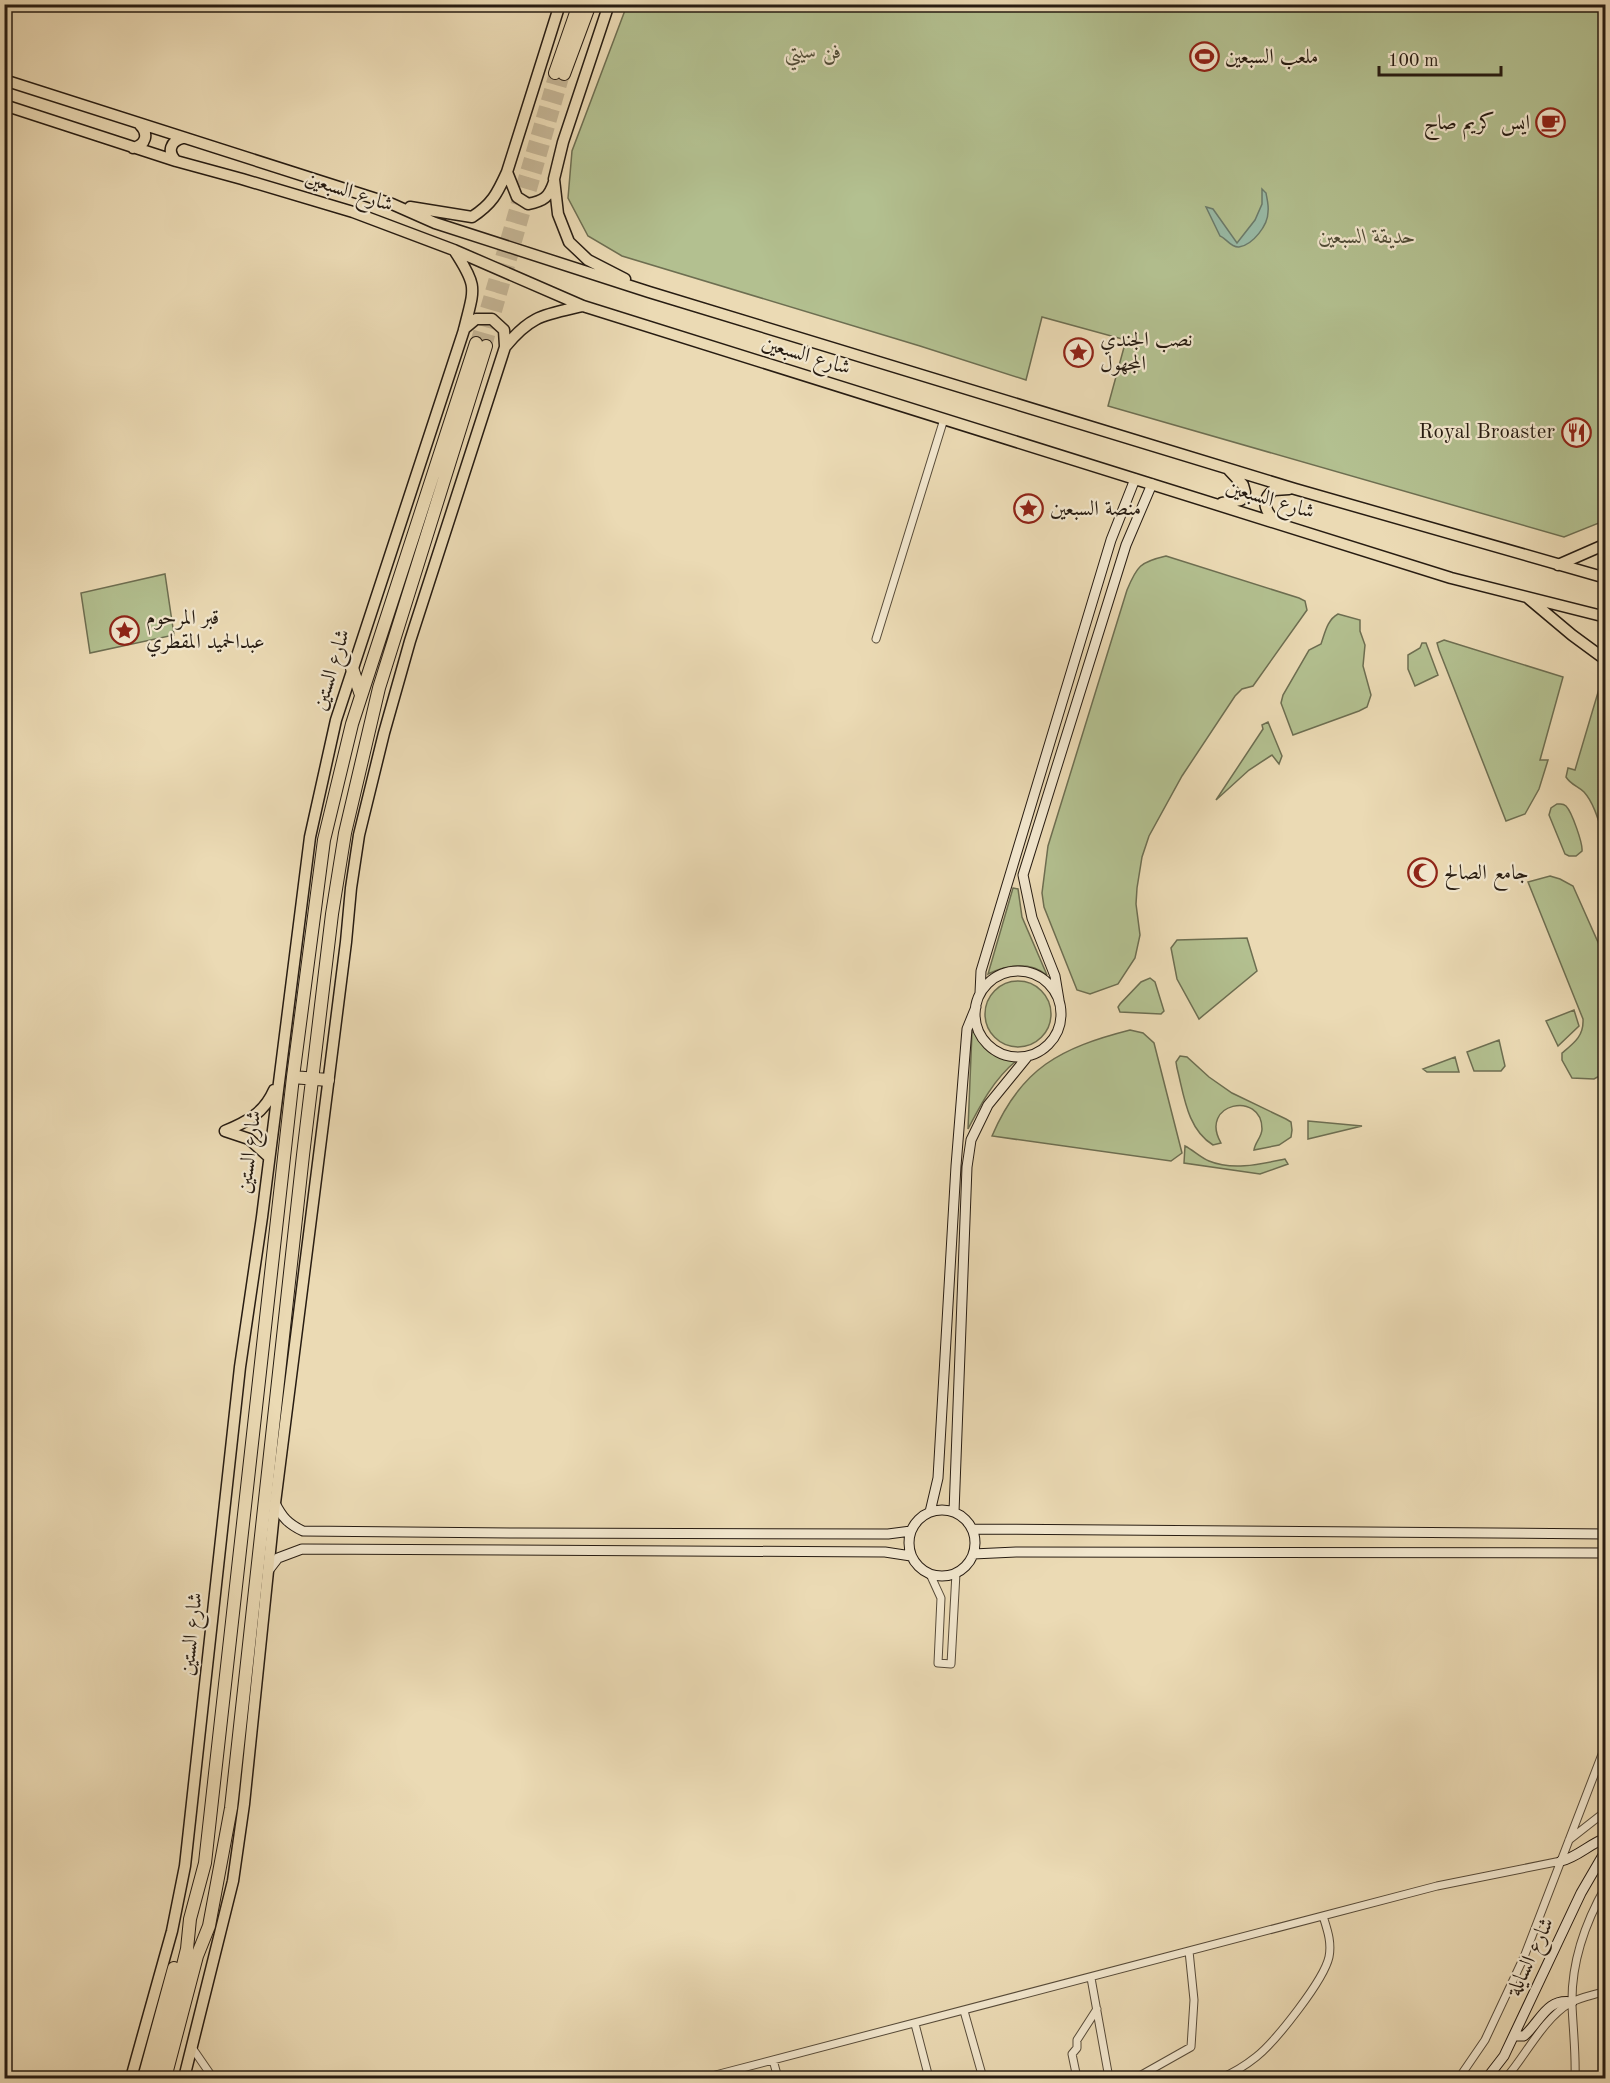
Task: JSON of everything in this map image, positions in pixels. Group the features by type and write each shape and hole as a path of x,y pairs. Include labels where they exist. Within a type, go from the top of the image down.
{"highway":[{"path":"579,4 559,73 590,4"},
{"name":"شارع الستين","path":"155,2079 187,1949 190,1919 205,1863 293,1077 324,840 361,695 481,345 379,688 368,729 339,869 313,1079 231,1808 208,1926 165,2079"},
{"path":"352,668 361,695"},
{"path":"293,1077 328,1080"},
{"path":"144,2079 180,1945 190,1919"},
{"path":"174,2079 205,1957 208,1926"}],"main road":[{"path":"392,204 472,217 487,207 496,196 507,172 560,4"},
{"path":"507,172 517,197 528,204 542,202 550,193 566,133 609,4"},
{"name":"شارع السبعين","path":"4,80 392,204 435,223 649,292 1228,469 1605,578"},
{"name":"شارع السبعين","path":"4,105 133,148 353,212 454,250 583,306 1451,578 1605,617"},
{"path":"133,148 140,146 145,139 145,131 140,125"},
{"path":"176,161 171,155 171,147 175,141 183,138"},
{"path":"554,179 558,214 569,242 588,260 649,292"},
{"name":"شارع الستين","path":"131,2079 172,1931 185,1866 240,1367 262,1217 310,837 326,760 352,668 464,330 472,295 472,284 469,273 454,250"},
{"path":"505,347 520,329 536,318 583,306"},
{"path":"184,2079 233,1881 244,1804 275,1503 355,862 371,781 410,641 506,341 504,330 492,319 476,319 464,330"},
{"path":"1216,503 1235,502 1244,496 1243,485 1228,469"},
{"path":"1277,523 1267,513 1266,499 1274,490 1295,489"},
{"path":"1558,565 1605,544"},
{"path":"1526,596 1605,660"},
{"path":"269,1158 249,1139 225,1131 259,1113 271,1097 278,1079"}],"street":[{"path":"876,639 944,419"},
{"path":"930,1512 938,1478 967,1029 980,993 981,971 1030,805 1111,540 1135,479"},
{"path":"976,1007 978,1028 989,1046 1000,1053 1014,1057 1028,1056 1040,1051 1056,1034 1062,1013 1055,976 1032,918 1023,875 1126,545 1152,484"},
{"path":"1030,805 1043,809"},
{"path":"1011,870 1023,875"},
{"path":"980,993 998,975 1023,970 1046,981 1055,990 1059,1000"},
{"path":"954,1512 967,1167 971,1140 988,1105 1028,1056"},
{"path":"959,1139 971,1140"},
{"path":"275,1503 281,1515 290,1525 303,1531 888,1534 910,1531"},
{"path":"942,1510 954,1512 962,1516 972,1529 975,1542 973,1554 963,1568 956,1573 943,1576 930,1574 918,1567 911,1556 910,1531 922,1516 930,1512 942,1510"},
{"path":"972,1529 1605,1534"},
{"path":"516,1533 522,1550"},
{"path":"268,1570 279,1558 302,1549 885,1552 911,1556"},
{"path":"973,1554 1016,1552 1605,1553"},
{"path":"930,1574 940,1598 938,1663 951,1664 956,1573"},
{"path":"1458,2079 1485,2040 1536,1931 1605,1744"},
{"path":"1567,1842 1605,1811"},
{"path":"704,2079 1437,1886 1561,1861 1576,1856 1596,1842 1605,1839"},
{"name":"شارع السايلة","path":"1487,2079 1515,2036 1581,1893 1605,1850"},
{"path":"1575,2079 1572,2002 1577,1955 1605,1886"},
{"path":"1221,2079 1256,2058 1272,2043 1317,1981 1329,1958 1330,1939 1323,1916"},
{"path":"1136,2079 1191,2048 1194,2000 1189,1951"},
{"path":"1091,1978 1109,2079"},
{"path":"1506,2079 1529,2045 1558,2013 1572,2002 1605,1991"},
{"path":"1515,2036 1524,2036 1554,2002 1561,2000 1572,2002"},
{"path":"1077,2079 1072,2054 1077,2048 1077,2040 1097,2009"},
{"path":"964,2011 983,2079"},
{"path":"915,2024 929,2078"},
{"path":"192,2049 213,2079"},
{"path":"773,2060 778,2079"}],"green space":[{"name":"حديقة السبعين","path":"627,5 1605,5 1605,514 1599,523 1564,537 1108,406 1126,340 1042,317 1026,380 622,256 588,236 568,198 572,151"},
{"path":"1166,556 1299,598 1305,601 1307,610 1253,686 1242,689 1235,696 1182,776 1149,836 1142,857 1136,904 1140,935 1135,958 1118,984 1090,994 1077,990 1044,907 1042,893 1048,846 1127,590 1140,566 1150,560"},
{"path":"165,574 174,635 90,653 81,593"},
{"path":"1338,614 1360,620 1360,631 1365,645 1363,666 1371,695 1367,707 1293,735 1281,703 1283,695 1309,650 1321,644 1329,623"},
{"path":"1444,640 1563,677 1540,760 1548,760 1539,789 1525,814 1506,821 1439,650 1437,643"},
{"path":"1422,643 1426,643 1438,675 1415,686 1408,669 1408,655 1420,648"},
{"path":"1599,689 1606,692 1605,841 1597,815 1588,797 1566,777 1568,768 1575,770"},
{"path":"1268,722 1282,756 1279,764 1272,755 1249,770 1216,800 1263,729 1262,725"},
{"path":"1557,804 1566,806 1577,828 1582,851 1576,856 1565,854 1549,815 1551,808"},
{"path":"1550,876 1573,886 1605,958 1605,1073 1594,1079 1572,1078 1562,1060 1562,1053 1580,1035 1583,1019 1528,882"},
{"path":"1013,888 1018,889 1022,917 1047,975 1025,966 1003,968 988,974"},
{"path":"1247,938 1257,971 1199,1019 1177,979 1171,948 1177,940"},
{"path":"1150,978 1155,982 1164,1011 1161,1014 1120,1012 1118,1007 1120,1004 1141,982"},
{"path":"1012,981 1024,981 1036,986 1046,996 1051,1014 1049,1027 1036,1042 1024,1047 1012,1047 1000,1042 990,1032 985,1020 985,1008 990,996 1000,986"},
{"path":"1574,1010 1579,1026 1558,1046 1546,1021"},
{"path":"1130,1030 1143,1033 1154,1043 1182,1153 1171,1161 992,1136 1016,1093 1046,1064 1083,1045"},
{"path":"972,1032 976,1032 993,1051 1016,1061 983,1101 968,1129"},
{"path":"1499,1040 1505,1066 1501,1071 1474,1071 1467,1052"},
{"path":"1180,1056 1187,1057 1209,1077 1232,1093 1291,1122 1291,1137 1279,1145 1254,1150 1262,1132 1259,1117 1252,1109 1233,1106 1218,1118 1216,1129 1221,1143 1213,1145 1197,1130 1188,1111 1176,1062"},
{"path":"1455,1057 1459,1072 1427,1072 1423,1069"},
{"path":"1308,1121 1362,1126 1308,1139"},
{"path":"1185,1146 1206,1160 1228,1166 1247,1166 1285,1159 1288,1164 1260,1174 1184,1163"}],"shaded area":[{"path":"1262,189 1266,193 1268,205 1265,223 1259,234 1249,243 1239,247 1234,246 1220,236 1206,207 1213,209 1237,243 1255,220 1262,204"}],"tunnel":[{"path":"476,343 555,73"},
{"path":"486,346 564,74"}],"place":[{"name":"ملعب السبعين","path":"1204,57"},
{"name":"ايس كريم صاج","path":"1551,123"},
{"name":"نصب الجندي المجهول","path":"1079,352"},
{"name":"Royal Broaster","path":"1576,432"},
{"name":"منصة السبعين","path":"1029,509"},
{"name":"قبر المرحوم عبدالحميد المقطري","path":"125,630"},
{"name":"جامع الصالح","path":"1423,873"}],"park label":[{"name":"فن سيتي","path":"813,52"}]}
